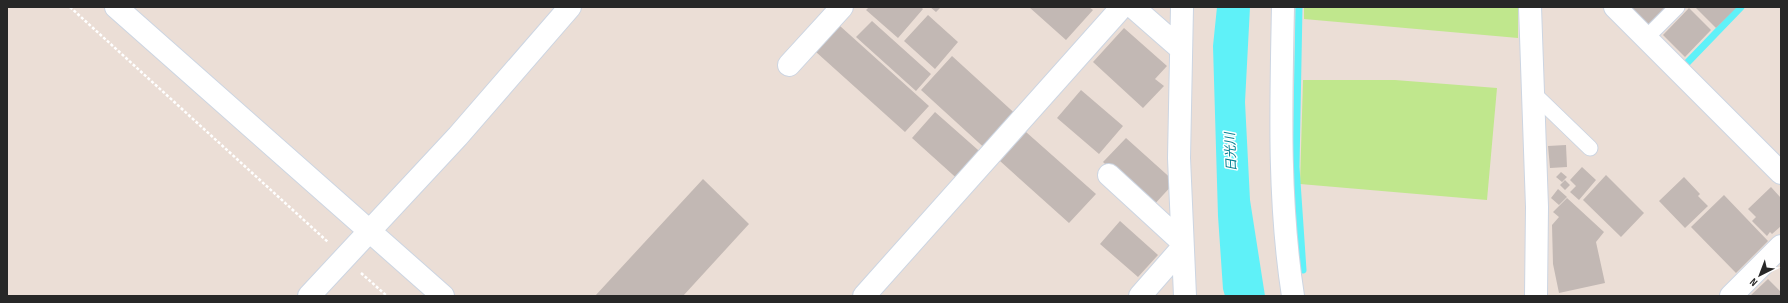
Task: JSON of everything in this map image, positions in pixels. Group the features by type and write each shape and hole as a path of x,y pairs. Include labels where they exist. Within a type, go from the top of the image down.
{"street":[{"path":"116,7 443,296"},
{"path":"309,296 458,136 570,7"},
{"path":"789,65 842,7"},
{"path":"864,296 1122,7"},
{"path":"1133,7 1181,49"},
{"path":"1182,7 1179,158 1185,296"},
{"path":"1283,7 1282,185 1288,259 1293,296"},
{"path":"1530,7 1537,207 1536,296"},
{"path":"1615,7 1781,173"},
{"path":"1109,175 1182,245"},
{"path":"1140,296 1182,245"},
{"path":"1732,296 1781,246"}],"lane":[{"path":"1646,38 1677,7"},
{"path":"1533,93 1590,148"}],"path":[{"path":"70,7 387,296"}],"green space":[{"path":"1304,7 1518,7 1518,38 1304,19"},
{"path":"1303,80 1395,80 1497,88 1487,200 1300,184"}],"water":[{"name":"日光川","path":"1217,7 1250,7 1245,102 1250,200 1265,296 1225,296 1223,289 1218,216 1213,46"}],"building":[{"path":"869,7 921,7 923,9 898,38 866,10"},
{"path":"930,7 941,7 936,12"},
{"path":"1029,7 1089,7 1093,10 1066,40"},
{"path":"1629,7 1667,7 1648,26"},
{"path":"1695,7 1737,7 1716,28"},
{"path":"1689,8 1711,30 1685,57 1663,35"},
{"path":"928,15 958,42 935,69 904,41"},
{"path":"872,21 931,74 916,91 856,37"},
{"path":"840,26 929,106 905,132 816,52"},
{"path":"1124,28 1167,66 1155,79 1164,86 1143,108 1093,62"},
{"path":"952,56 1021,119 990,153 921,90"},
{"path":"1081,90 1123,126 1099,154 1057,118"},
{"path":"935,112 986,157 962,183 912,138"},
{"path":"1026,132 1096,194 1069,223 1000,161"},
{"path":"1126,138 1175,182 1152,207 1103,162"},
{"path":"1566,145 1567,167 1550,168 1548,146"},
{"path":"1582,167 1596,180 1579,200 1570,192 1576,186 1570,180"},
{"path":"1561,172 1567,177 1562,182 1556,177"},
{"path":"1606,175 1644,213 1621,237 1583,200"},
{"path":"1684,177 1700,194 1698,196 1708,206 1685,228 1659,201"},
{"path":"703,179 749,224 683,296 595,296"},
{"path":"1565,180 1570,185 1565,190 1560,185"},
{"path":"1771,187 1781,198 1781,226 1772,234 1770,232 1767,236 1752,221 1756,217 1748,209"},
{"path":"1558,189 1567,197 1559,205 1551,198"},
{"path":"1724,195 1768,241 1736,273 1691,227"},
{"path":"1567,198 1604,232 1596,242 1605,283 1559,293 1553,264 1552,225 1559,217 1553,212"},
{"path":"1120,221 1158,255 1138,277 1100,244"},
{"path":"1768,279 1781,292 1781,296 1750,296"}],"waterway":[{"path":"1299,7 1296,167 1303,270"},
{"path":"1687,63 1741,7"}]}
